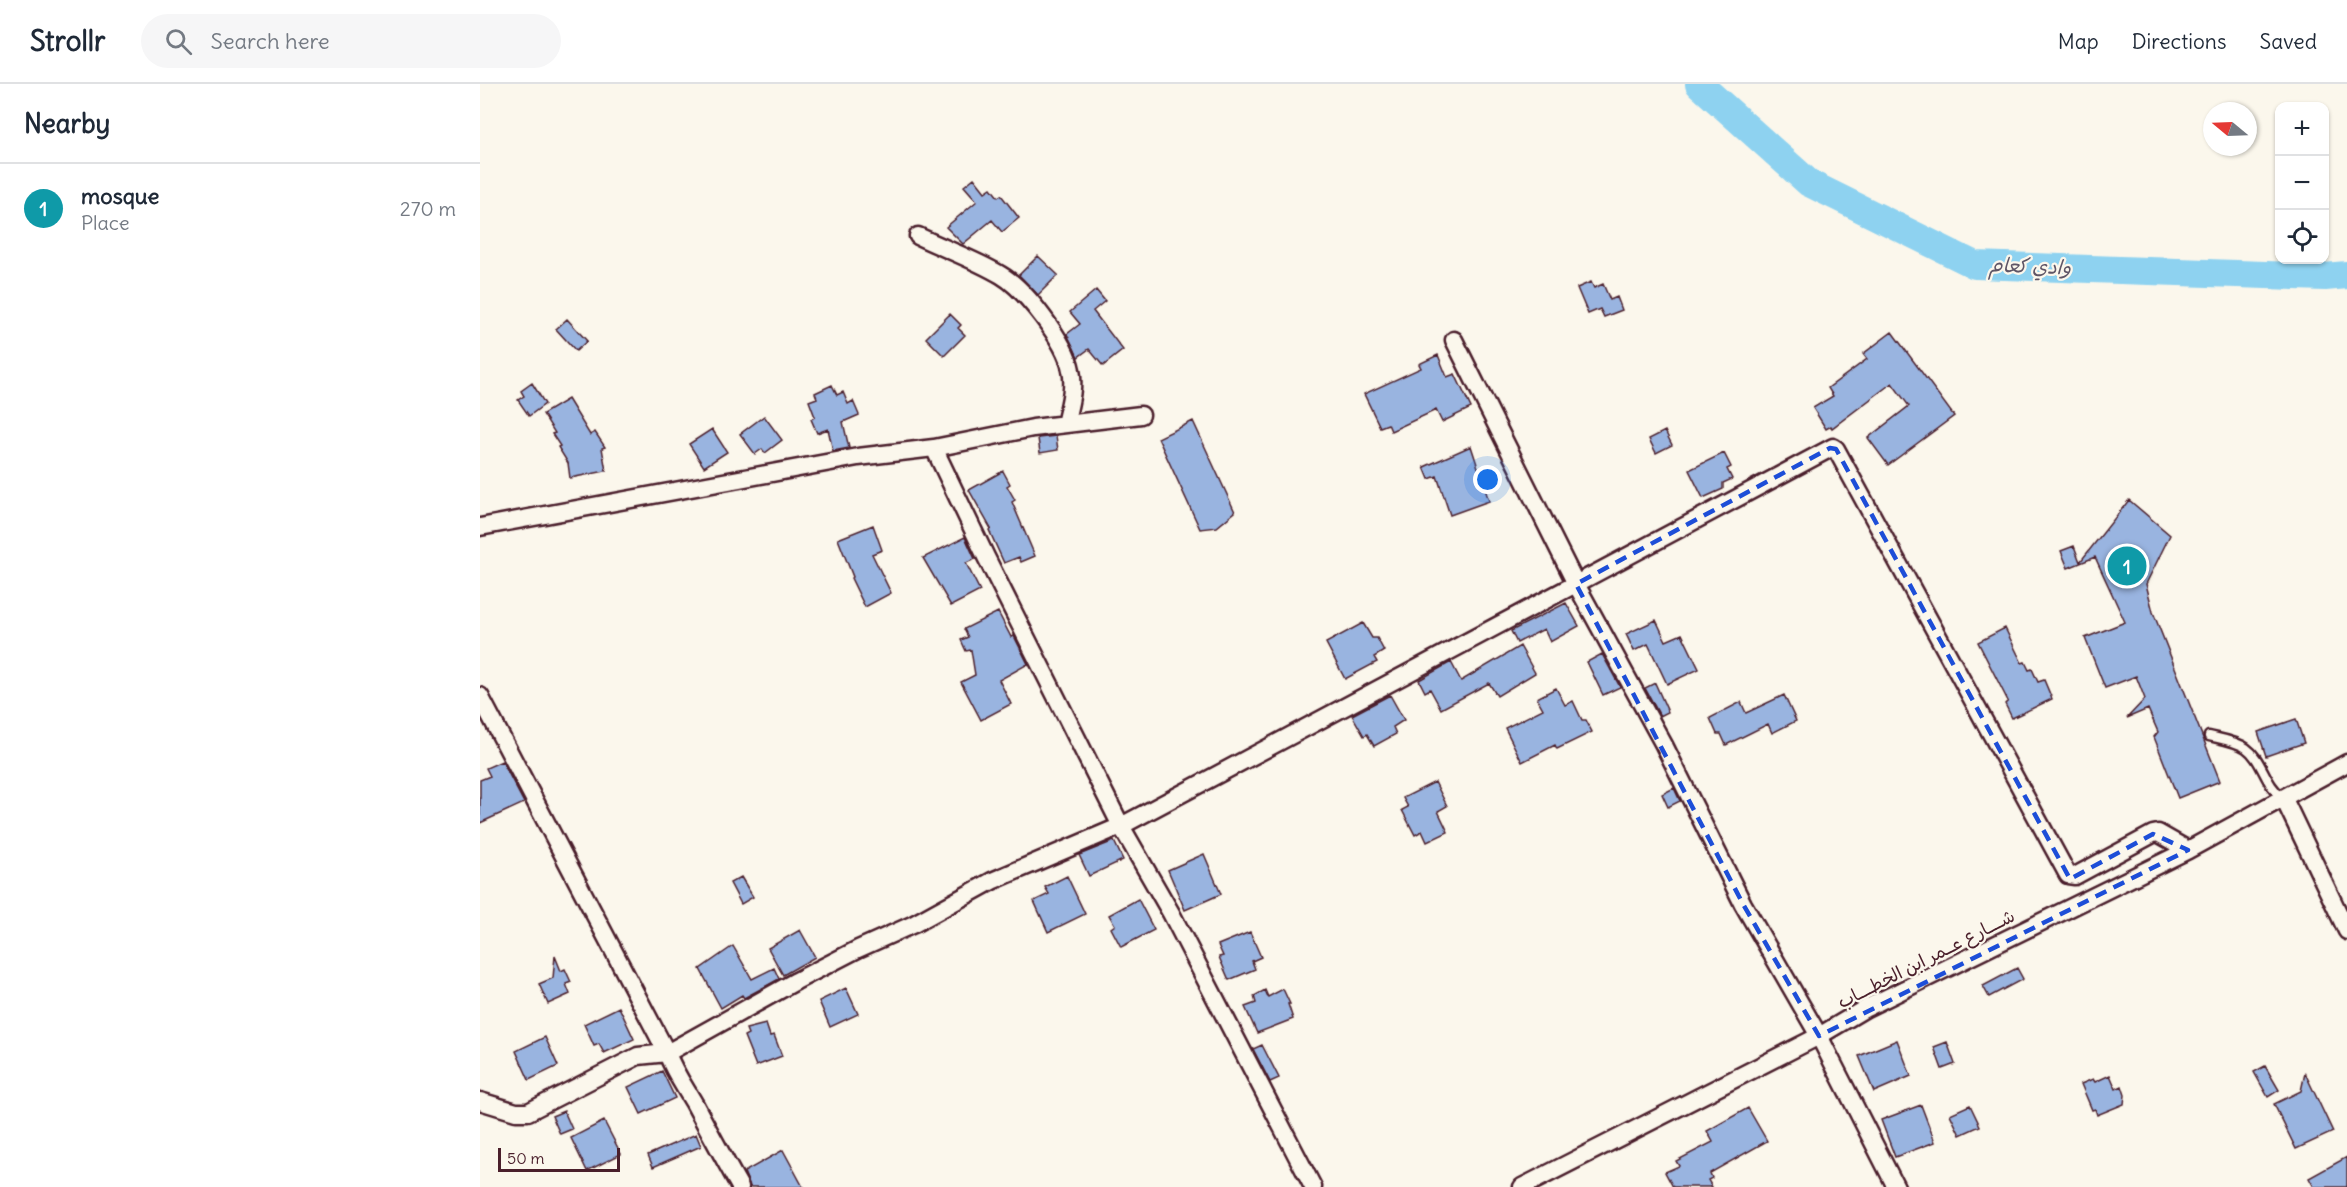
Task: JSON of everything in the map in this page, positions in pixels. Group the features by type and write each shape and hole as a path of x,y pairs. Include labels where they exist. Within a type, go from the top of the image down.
{"street":[{"path":"918,236 1003,276 1040,312 1059,340 1071,370 1071,398 1065,424"},
{"path":"1454,340 1576,584 1664,745 1743,904 1819,1036 1896,1187"},
{"path":"480,526 858,457 934,448 1022,430 1141,415"},
{"path":"480,1101 516,1112 528,1112 638,1056 667,1053 796,981 858,949 914,924 992,881 1122,826 1833,447 2068,875 2075,876 2153,834 2158,833 2188,850"},
{"path":"934,448 986,557 1122,826 1171,913 1313,1187"},
{"path":"480,696 667,1053 674,1072 740,1187"},
{"name":"شــــارع عــمر ابن الخطــــاب","path":"1522,1187 1819,1036 1866,1008 2188,850 2347,763"},
{"path":"2284,799 2347,930"}],"lane":[{"path":"2210,736 2245,747 2254,755 2272,790 2284,799"}],"highlighted area":[{"path":"1830,448 1836,449 2070,879 2153,834 2188,850 1819,1036 1743,904 1576,584"}],"building":[{"path":"974,178 985,192 991,188 998,197 1001,195 1019,218 1002,232 992,220 963,244 946,227 977,201 964,186"},
{"path":"1038,256 1058,275 1038,295 1019,275"},
{"path":"1591,282 1594,288 1603,284 1610,300 1617,297 1622,310 1604,317 1600,309 1588,314 1577,288"},
{"path":"1096,290 1105,301 1093,311 1123,350 1103,366 1089,349 1078,357 1067,334 1080,324 1070,312"},
{"path":"950,314 961,325 958,328 965,335 944,356 926,338"},
{"path":"567,319 587,341 576,351 556,329"},
{"path":"1892,332 1954,416 1888,465 1868,438 1909,406 1892,383 1832,428 1831,426 1826,429 1813,408 1833,396 1828,388 1867,359 1863,354"},
{"path":"1438,355 1447,377 1455,374 1471,408 1442,422 1436,410 1391,431 1388,424 1380,427 1364,394 1421,368 1419,364"},
{"path":"532,383 545,404 529,416 518,400 524,396 521,391"},
{"path":"832,385 837,395 843,392 848,404 853,401 859,415 843,422 849,448 833,451 828,429 817,433 811,419 815,417 809,401 817,398 815,393"},
{"path":"568,399 590,435 595,432 605,447 602,448 606,471 570,478 568,463 552,434 555,433 543,414"},
{"path":"764,416 782,440 765,453 762,449 755,454 740,434"},
{"path":"1193,421 1235,512 1217,527 1200,529 1158,438"},
{"path":"712,429 727,452 704,467 689,444"},
{"path":"1665,431 1672,445 1656,453 1649,439"},
{"path":"1056,436 1058,450 1040,453 1038,438"},
{"path":"1471,446 1489,501 1450,515 1437,476 1429,479 1424,467"},
{"path":"1724,453 1731,467 1727,469 1732,479 1723,483 1723,489 1703,498 1689,470"},
{"path":"1003,471 1010,484 1007,486 1015,500 1012,502 1035,556 1021,562 1019,557 1004,563 989,530 991,529 969,490"},
{"path":"2129,500 2170,535 2146,584 2153,612 2220,781 2178,798 2154,737 2158,732 2148,709 2127,718 2145,699 2136,676 2105,688 2085,638 2125,622 2095,557 2068,568 2061,551 2074,546 2080,562"},
{"path":"873,525 882,550 872,554 891,593 865,607 851,578 853,577 838,539"},
{"path":"965,537 975,559 966,563 980,591 951,606 923,558"},
{"path":"1566,603 1579,626 1550,642 1544,629 1517,643 1511,631"},
{"path":"998,612 1011,637 1014,636 1028,664 999,680 1011,704 981,720 961,682 975,675 971,650 966,651 961,640 968,637 964,629"},
{"path":"1656,620 1666,641 1682,634 1699,669 1667,684 1648,644 1634,651 1626,634"},
{"path":"1363,623 1372,638 1377,638 1384,651 1374,657 1377,662 1345,679 1326,643"},
{"path":"2005,628 2022,663 2025,662 2029,670 2032,669 2038,682 2044,680 2052,699 2012,718 2005,704 2008,701 1978,642"},
{"path":"1520,646 1535,673 1497,696 1489,683 1441,709 1430,689 1425,692 1419,680 1451,662 1461,681"},
{"path":"1602,654 1620,687 1603,695 1587,662"},
{"path":"1655,683 1668,712 1660,716 1645,688"},
{"path":"1556,688 1565,705 1573,701 1582,720 1586,720 1592,732 1557,749 1555,745 1522,762 1505,728 1543,709 1537,698"},
{"path":"1390,695 1404,720 1393,727 1396,734 1374,746 1367,734 1364,736 1352,715"},
{"path":"1784,695 1796,721 1772,733 1768,724 1726,745 1721,734 1717,734 1710,718 1741,702 1746,713"},
{"path":"2296,719 2304,743 2266,756 2258,732"},
{"path":"502,761 524,803 480,823 480,780 490,776 486,768"},
{"path":"1435,782 1447,806 1438,811 1448,832 1427,842 1422,831 1415,835 1402,810 1408,807 1403,798"},
{"path":"1674,788 1680,801 1668,807 1662,794"},
{"path":"1114,841 1123,860 1089,876 1079,855"},
{"path":"1204,854 1221,894 1185,910 1168,870"},
{"path":"1067,876 1085,914 1048,932 1034,901 1049,894 1045,887"},
{"path":"741,877 753,897 741,904 730,883"},
{"path":"1138,899 1154,930 1121,947 1111,928 1115,925 1109,915"},
{"path":"800,930 815,957 783,975 768,948"},
{"path":"1250,932 1261,957 1252,961 1255,969 1229,980 1219,957 1223,956 1218,945"},
{"path":"733,946 752,979 774,968 779,979 744,998 742,995 721,1008 700,969"},
{"path":"555,956 561,971 565,969 571,982 566,984 570,994 548,1004 539,984 553,978"},
{"path":"2017,968 2023,979 1989,997 1983,986"},
{"path":"846,988 858,1014 830,1027 819,1001"},
{"path":"1283,989 1290,1004 1288,1004 1293,1019 1257,1033 1245,1007 1256,1003 1254,996 1265,990 1268,997"},
{"path":"619,1007 634,1039 604,1053 599,1044 594,1046 584,1024"},
{"path":"766,1024 770,1036 774,1035 782,1056 756,1066 744,1036 748,1034 746,1029"},
{"path":"545,1037 558,1066 529,1080 516,1051"},
{"path":"1897,1040 1911,1076 1874,1092 1859,1056"},
{"path":"1947,1042 1955,1064 1942,1069 1934,1047"},
{"path":"1262,1045 1279,1078 1270,1082 1253,1049"},
{"path":"2265,1066 2279,1090 2268,1097 2254,1072"},
{"path":"662,1071 675,1098 641,1114 628,1087"},
{"path":"2305,1073 2333,1132 2296,1149 2274,1104 2301,1091"},
{"path":"2110,1075 2116,1089 2122,1086 2125,1095 2124,1104 2097,1115 2095,1109 2092,1110 2081,1084 2093,1079 2095,1082"},
{"path":"1921,1105 1935,1142 1895,1157 1881,1120"},
{"path":"1970,1105 1980,1126 1960,1135 1950,1114"},
{"path":"1748,1108 1767,1141 1710,1173 1712,1178 1708,1180 1712,1187 1673,1187 1665,1172 1679,1166 1676,1161 1713,1142 1707,1131"},
{"path":"564,1111 572,1129 560,1134 552,1116"},
{"path":"604,1121 621,1154 587,1171 571,1138"},
{"path":"696,1134 701,1146 653,1167 648,1155"},
{"path":"783,1150 803,1187 750,1187 744,1172"},
{"path":"2347,1157 2347,1187 2314,1187 2309,1178"}],"waterway":[{"name":"وادي كعام","path":"1699,84 1809,183 1975,265 2325,277 2347,275"}],"place":[{"name":"mosque","path":"2127,566"}]}
